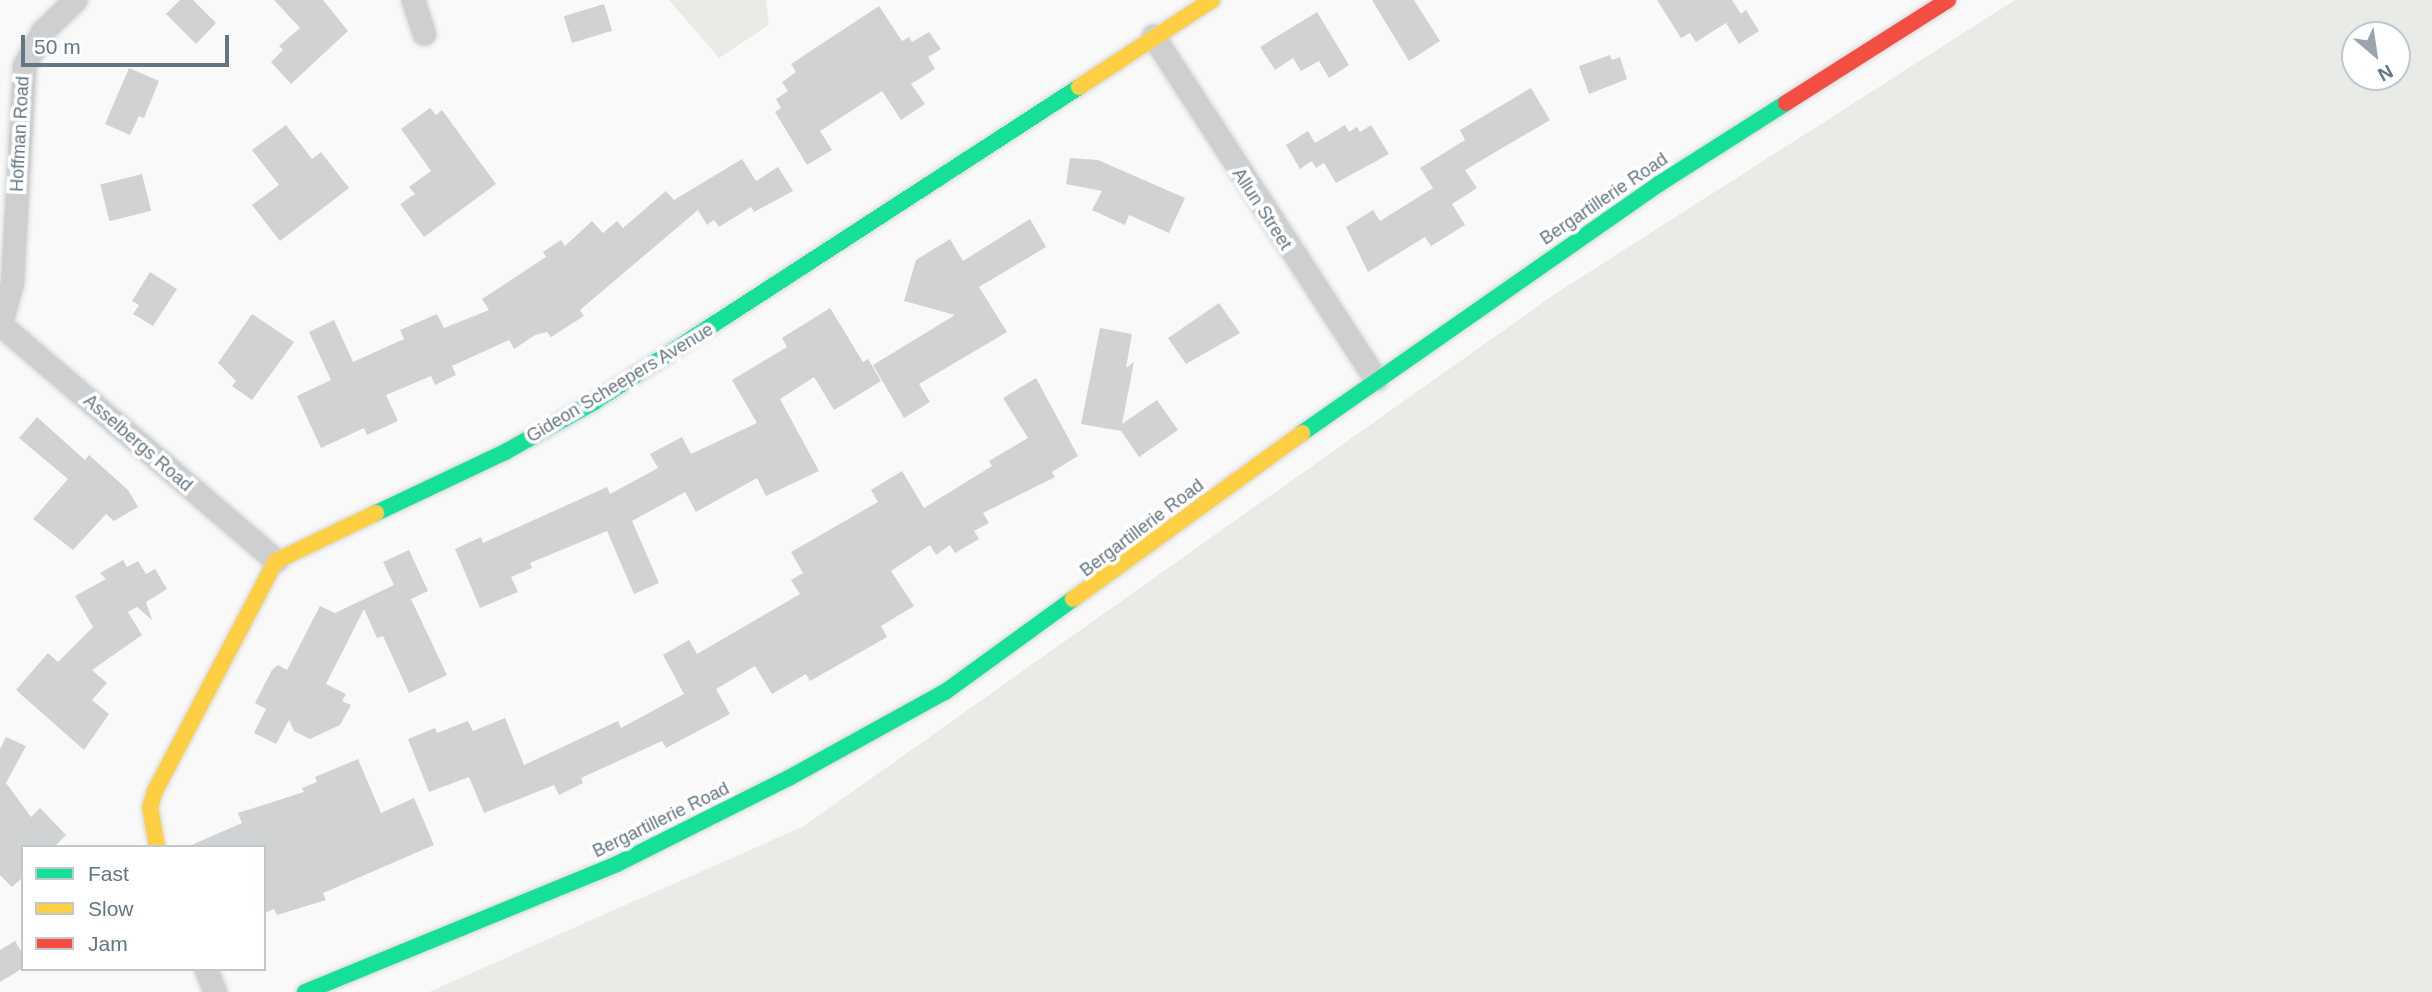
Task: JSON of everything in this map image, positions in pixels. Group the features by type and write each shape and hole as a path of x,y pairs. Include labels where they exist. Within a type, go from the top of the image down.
{"street":[{"name":"Hoffman Road","path":"0,326 12,282 24,66 43,32 75,0"},
{"path":"413,0 424,33"},
{"name":"Gideon Scheepers Avenue","path":"276,561 505,452 594,402 1212,0"},
{"name":"Bergartillerie Road","path":"305,992 617,864 789,778 945,692 1376,379 1660,184 1948,0"},
{"name":"Allun Street","path":"1153,36 1376,379"},
{"name":"Asselbergs Road","path":"0,326 276,561"},
{"path":"157,845 150,808 155,791 276,561"},
{"path":"207,971 215,992"}],"shaded area":[{"path":"669,0 766,0 769,25 719,58"},
{"path":"2015,0 2432,0 2432,992 429,992 804,826 1555,294"}],"building":[{"path":"180,0 193,0 216,23 196,44 166,14"},
{"path":"274,0 323,0 348,31 291,84 271,62 283,50 279,46 300,28"},
{"path":"1372,0 1414,0 1440,41 1409,61"},
{"path":"1657,0 1732,0 1741,14 1746,10 1759,31 1739,44 1726,23 1740,14 1696,42 1690,33 1681,38"},
{"path":"604,4 612,31 572,43 564,16"},
{"path":"879,6 902,41 909,37 912,42 929,32 941,49 928,57 935,69 911,84 925,104 901,120 882,91 820,131 832,150 807,165 775,112 781,108 776,99 788,91 782,82 796,72 791,64"},
{"path":"1317,12 1349,65 1329,78 1319,61 1301,71 1293,58 1275,70 1260,47"},
{"path":"1610,55 1612,60 1620,57 1627,79 1589,94 1579,66"},
{"path":"129,68 159,81 144,118 139,116 130,135 105,124"},
{"path":"1531,88 1550,120 1465,170 1477,188 1452,204 1465,225 1431,246 1425,237 1368,272 1346,227 1373,210 1380,221 1433,188 1420,168 1465,140 1460,130"},
{"path":"430,108 436,115 442,110 496,184 424,237 400,204 415,194 409,187 431,171 401,129"},
{"path":"286,125 312,159 321,152 349,188 280,241 252,205 279,185 252,150"},
{"path":"1345,125 1349,132 1357,127 1360,132 1371,125 1389,154 1336,183 1324,163 1316,168 1312,161 1300,169 1286,145 1308,131 1315,143"},
{"path":"1070,158 1098,160 1185,198 1169,233 1129,215 1125,225 1092,210 1102,191 1066,184"},
{"path":"742,159 756,181 778,167 793,191 754,212 751,207 719,227 714,220 707,225 698,210 580,310 584,316 551,337 547,332 535,335 514,349 509,340 452,366 456,375 435,385 431,376 386,395 398,421 367,435 364,428 321,448 297,396 331,380 309,332 334,320 353,362 404,339 400,330 437,314 444,328 489,310 482,299 546,257 543,252 561,240 565,246 592,221 603,233 617,221 623,228 666,191 674,200"},
{"path":"142,174 151,211 109,221 100,184"},
{"path":"1030,219 1046,247 979,287 1007,332 919,384 930,402 904,418 873,365 955,315 904,301 916,260 950,239 963,261"},
{"path":"150,272 177,289 153,326 133,314 139,305 132,301"},
{"path":"1219,303 1240,333 1186,364 1168,338"},
{"path":"830,308 863,362 868,359 881,381 834,410 814,377 780,399 819,471 766,496 757,478 696,512 685,492 632,521 659,583 634,594 607,531 530,563 532,568 511,577 518,592 480,608 455,549 481,537 483,543 607,487 610,494 658,468 650,454 682,437 691,454 757,423 732,380 787,347 782,338"},
{"path":"252,314 294,342 252,400 232,386 236,381 218,363"},
{"path":"1100,328 1132,334 1126,368 1134,362 1122,424 1157,400 1178,430 1139,457 1121,431 1081,424"},
{"path":"1036,378 1078,456 1052,472 1055,477 983,513 989,523 974,531 979,539 955,553 950,545 936,555 930,545 891,571 914,606 881,626 887,637 810,681 806,674 772,694 755,666 716,689 730,714 666,748 662,741 581,778 583,783 559,795 554,785 484,813 469,777 429,792 408,739 435,728 437,733 468,721 473,731 505,718 524,765 618,721 621,728 684,694 663,655 689,640 697,654 800,594 791,580 803,573 791,552 878,502 871,490 902,471 924,508 992,466 989,461 1028,438 1003,398"},
{"path":"37,417 85,460 89,455 128,490 138,507 114,521 106,514 73,550 33,519 68,479 19,438"},
{"path":"409,550 428,591 411,599 447,675 409,693 383,636 377,638 364,609 326,684 346,694 342,701 351,705 340,725 310,739 294,731 289,720 276,744 254,733 266,709 255,703 272,670 278,665 287,670 320,606 335,613 394,585 383,562"},
{"path":"123,560 127,567 138,561 146,574 155,569 167,589 146,602 152,620 137,607 128,612 142,635 92,670 107,683 92,700 109,714 84,750 16,690 48,653 58,662 93,627 75,596 106,579 100,573"},
{"path":"6,737 26,746 6,783 31,817 40,808 66,835 56,845 21,845 21,879 12,887 0,875 0,749"},
{"path":"358,759 381,813 414,798 434,845 323,893 326,900 277,915 274,909 266,912 266,845 192,845 242,823 238,813 304,792 302,788 317,782 315,777"},
{"path":"15,941 21,951 21,969 0,982 0,950"}],"traffic: fast":[{"path":"376,513 505,452 594,402 1079,87"},
{"path":"1302,433 1659,184 1786,103"},
{"path":"305,992 617,864 789,778 945,692 1073,599"}],"traffic: slow":[{"path":"1079,87 1212,0"},
{"path":"1073,599 1302,433"},
{"path":"157,845 150,808 155,791 276,561 376,513"}],"traffic: jam":[{"path":"1786,103 1948,0"}]}
